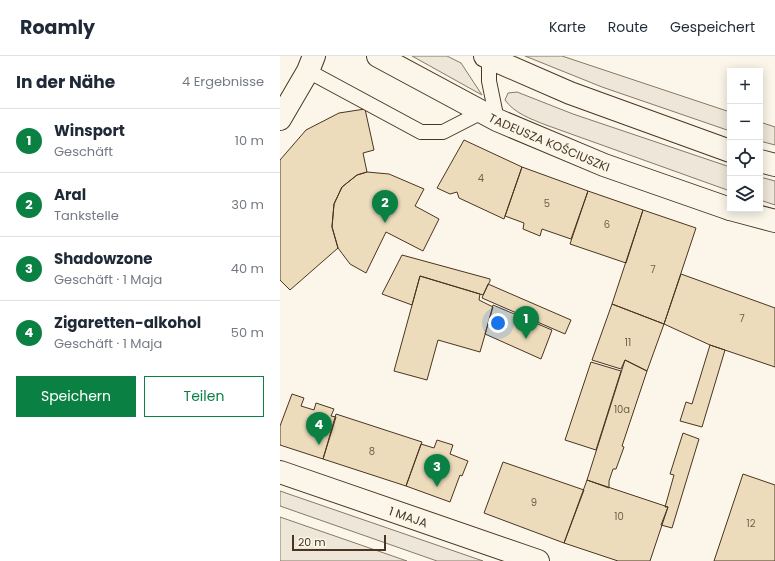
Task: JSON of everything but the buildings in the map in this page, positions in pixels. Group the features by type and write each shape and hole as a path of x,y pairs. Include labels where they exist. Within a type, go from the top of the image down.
{"main road":[{"name":"TADEUSZA KOŚCIUSZKI","path":"378,56 490,116 604,165 727,208"},
{"path":"487,56 570,94 727,150"},
{"path":"280,119 311,63"},
{"path":"763,162 775,165"},
{"name":"TADEUSZA KOŚCIUSZKI","path":"741,212 775,221"},
{"name":"1 MAJA","path":"280,472 538,561"}],"lane":[{"path":"311,63 421,132 443,132 490,116 487,56"}],"shaded area":[{"path":"412,56 447,56 461,63 482,95"},
{"path":"525,56 562,56 727,111 727,130 602,87"},
{"path":"517,92 573,114 727,166 727,190 529,118 509,105 505,100 508,93"},
{"path":"763,123 775,127 775,145 763,142"},
{"path":"763,178 775,181 775,205 763,201"},
{"path":"280,491 483,561 437,561 280,506"},
{"path":"280,517 407,561 280,561"}],"place":[{"name":"Aral","path":"385,223"},
{"name":"Winsport","path":"526,339"},
{"name":"Zigaretten-alkohol","path":"319,445"},
{"name":"Shadowzone","path":"437,487"}]}
